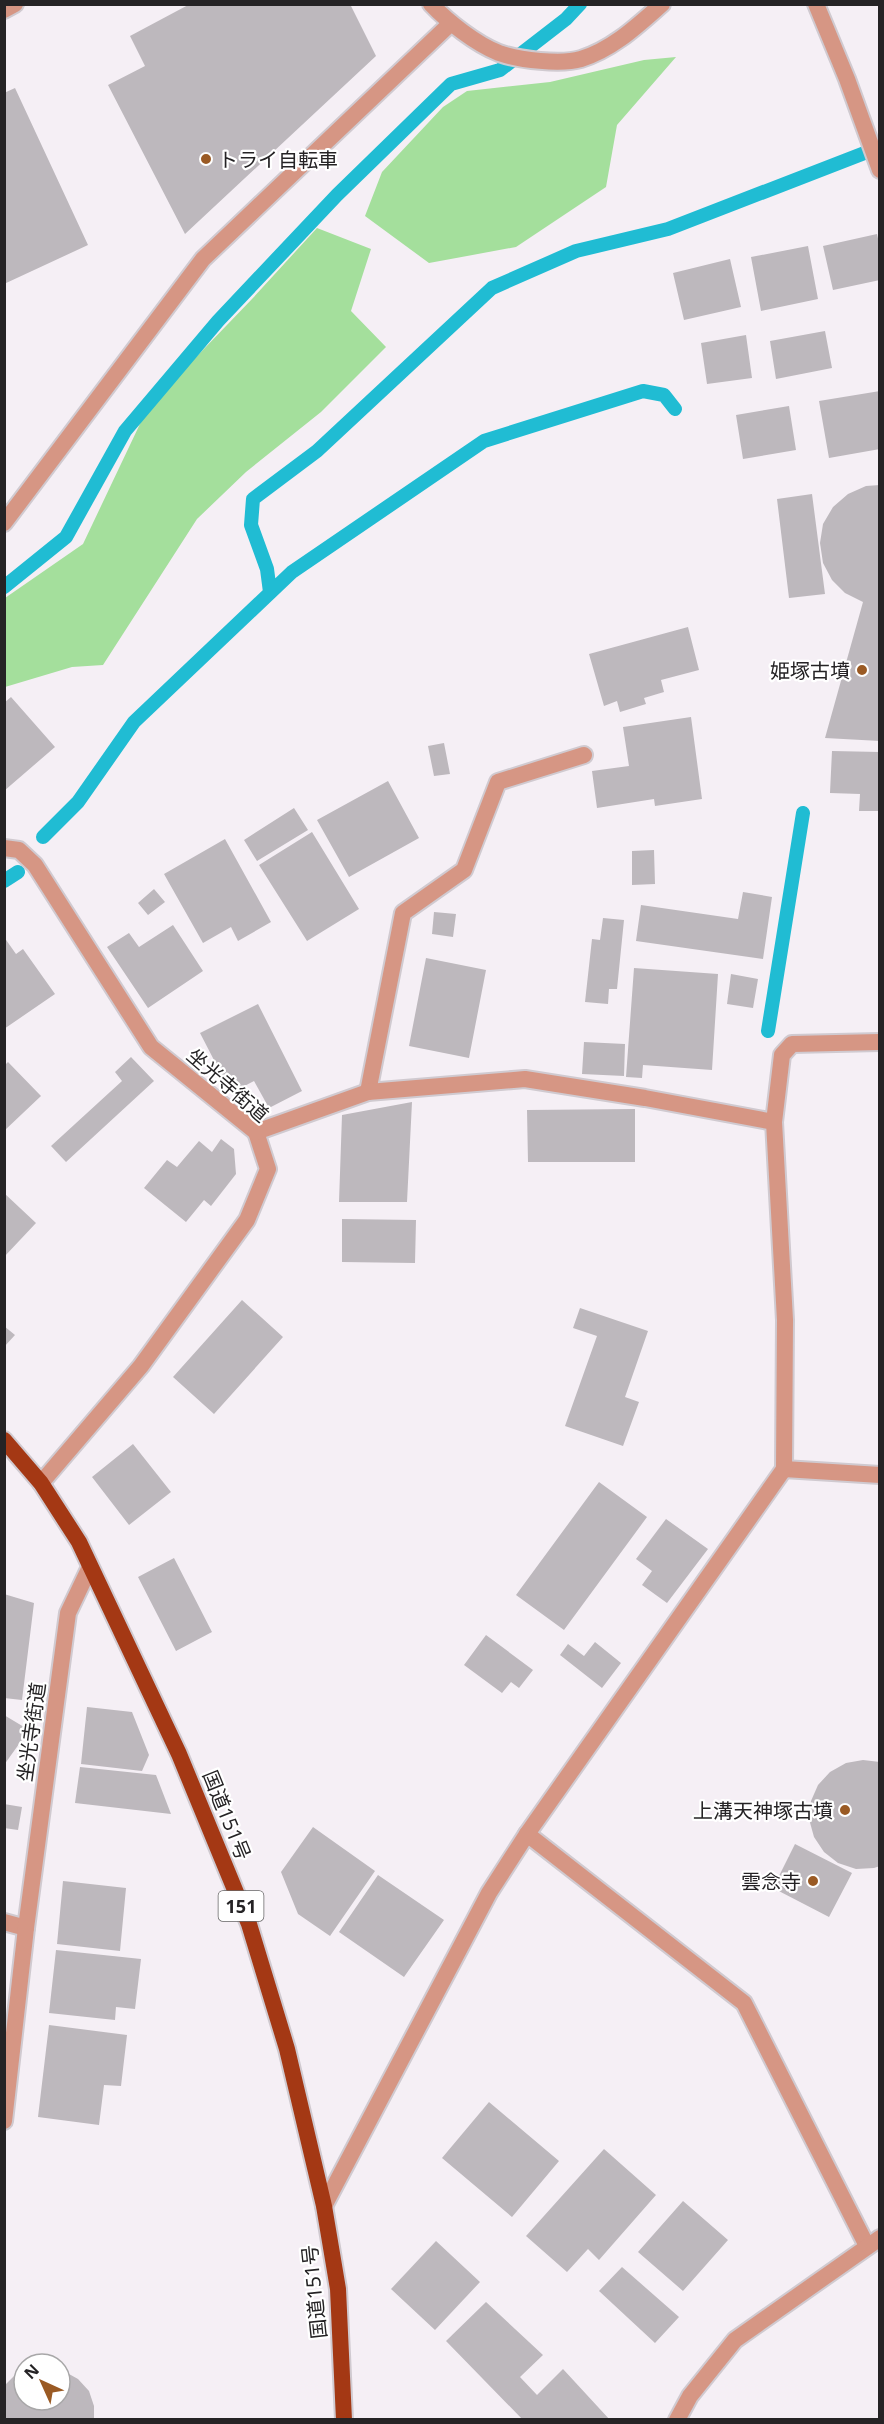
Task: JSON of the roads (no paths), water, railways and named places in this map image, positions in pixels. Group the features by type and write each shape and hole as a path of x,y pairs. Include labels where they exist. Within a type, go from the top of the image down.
{"highway":[{"name":"国道151号","path":"4,1440 41,1483 79,1542 179,1754 249,1924 287,2049 324,2206 338,2289 344,2420"}],"street":[{"path":"4,10 15,4"},
{"path":"431,4 450,24 499,53 552,63 581,59 622,39 662,4"},
{"path":"816,4 878,166"},
{"path":"4,523 203,260 450,24"},
{"path":"368,1092 403,913 465,870 498,782 584,755"},
{"path":"4,860 12,849"},
{"name":"坐光寺街道","path":"12,849 35,865 151,1047 256,1132 268,1169 248,1220 141,1366 41,1483"},
{"path":"324,2206 489,1893 527,1834 784,1469 785,1320 774,1122 782,1055 792,1044 879,1042"},
{"path":"256,1132 368,1092 525,1079 774,1122"},
{"path":"784,1469 879,1474"},
{"name":"坐光寺街道","path":"4,2121 26,1928 68,1613 90,1567"},
{"path":"527,1834 744,2003 873,2242 735,2340 690,2396 677,2420"},
{"path":"4,1922 26,1928"}],"waterway":[{"path":"4,587 66,537 125,431 218,321 337,195 451,84 500,70 566,19 580,4"},
{"path":"270,592 267,569 251,525 253,499 317,451 492,288 576,251 668,229 880,147"},
{"path":"43,837 78,802 134,722 292,572 484,441 643,391 664,395 675,409"},
{"path":"768,1031 803,813"},
{"path":"4,881 18,872"}],"place":[{"name":"トライ自転車","path":"206,159"},
{"name":"姫塚古墳","path":"862,670"},
{"name":"上溝天神塚古墳","path":"845,1810"},
{"name":"雲念寺","path":"813,1881"}]}
